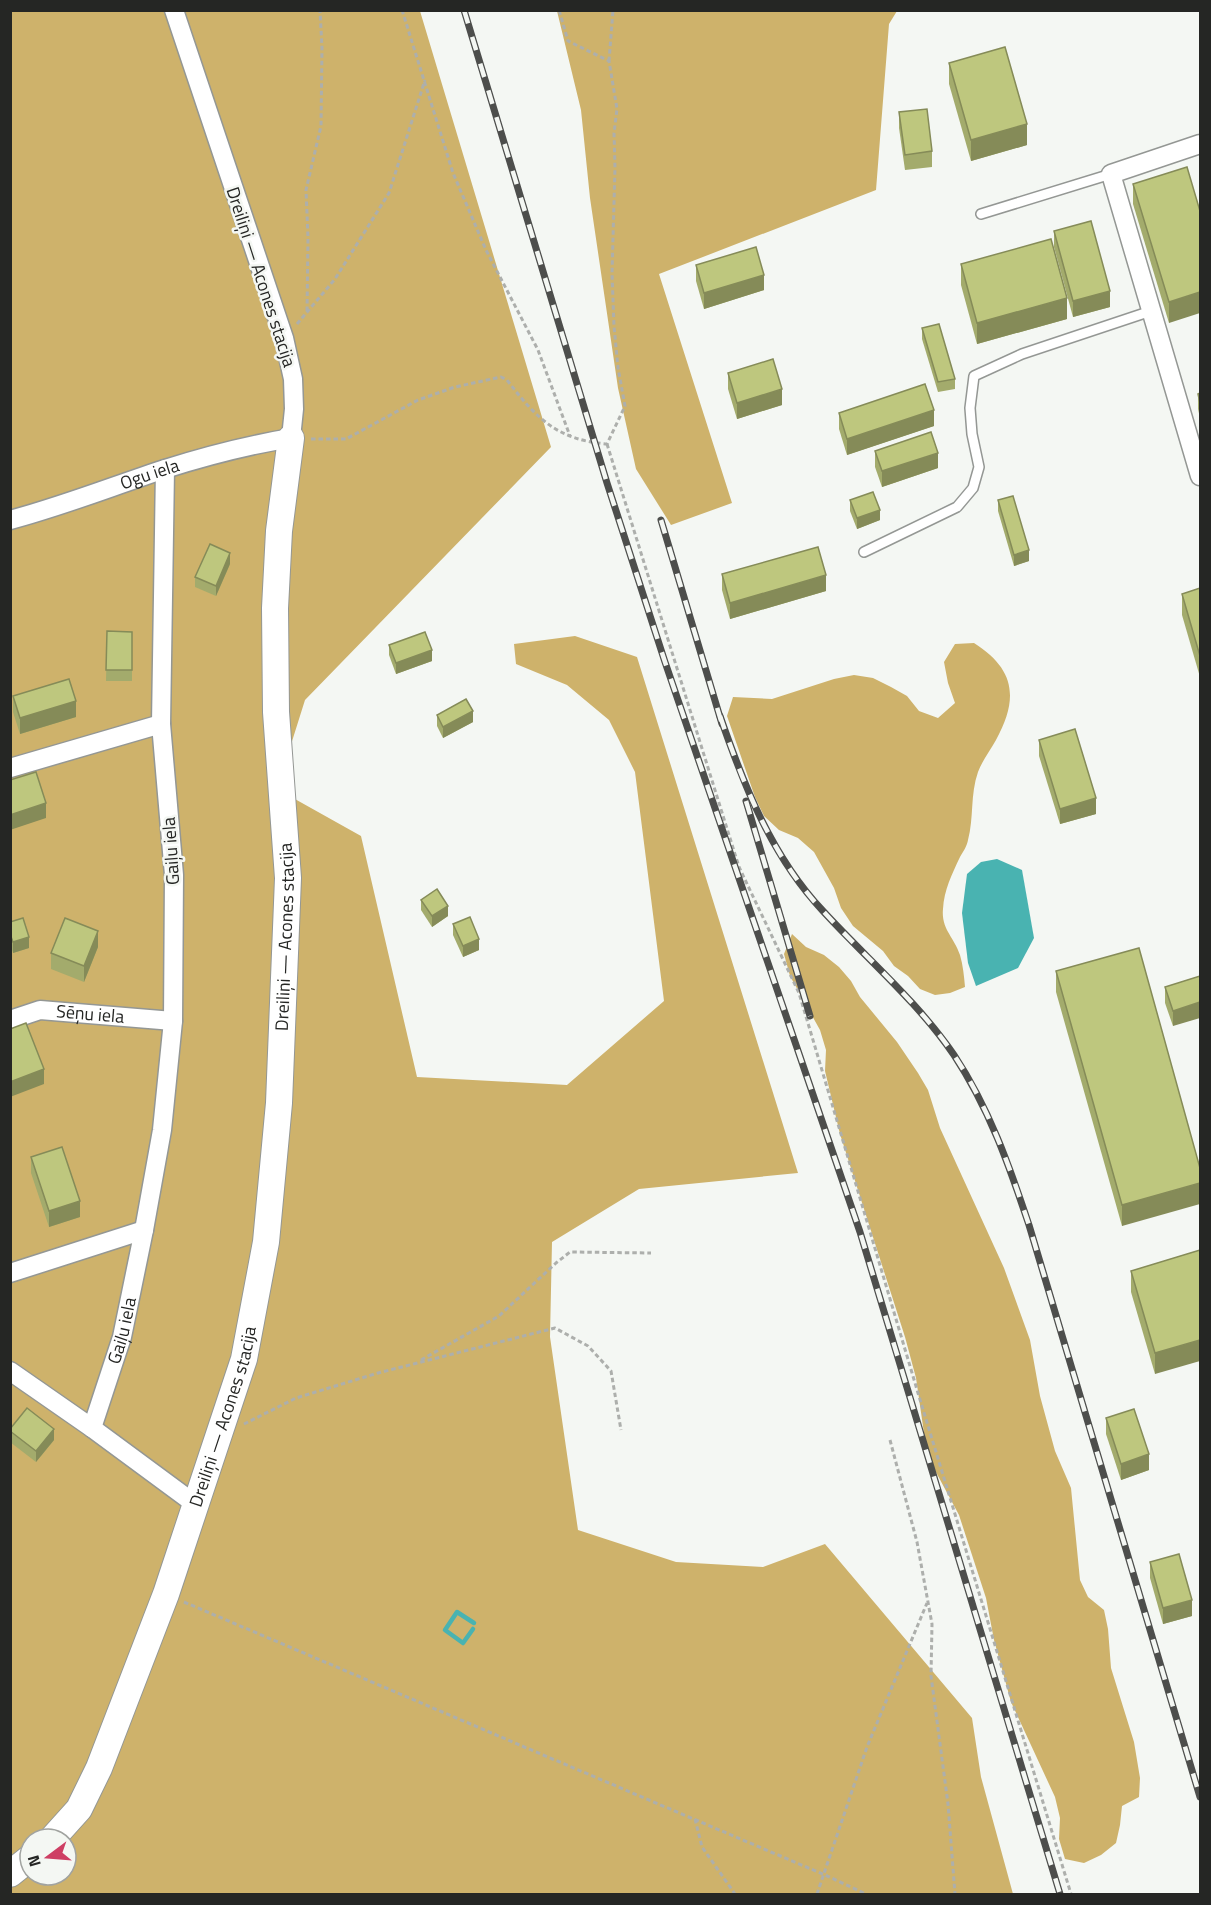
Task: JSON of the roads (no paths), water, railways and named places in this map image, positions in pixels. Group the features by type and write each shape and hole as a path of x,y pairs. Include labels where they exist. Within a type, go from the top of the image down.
{"street":[{"name":"Dreiliņi — Acones stacija","path":"63,1827 79,1809 99,1768 166,1594 244,1359 266,1242 279,1103 288,878 276,712 275,608 279,531 294,409 293,379 284,339 174,10"},
{"path":"1200,144 1111,174 1200,476"},
{"name":"Ogu iela","path":"10,520 43,512 165,469 267,442 291,438"},
{"name":"Gaiļu iela","path":"92,1428 122,1337 144,1230 162,1130 173,1021 174,875 161,724 165,469"},
{"path":"10,768 161,724"},
{"name":"Sēņu iela","path":"10,1020 40,1010 173,1021"},
{"path":"10,1273 144,1230"},
{"path":"10,1371 195,1504"}],"lane":[{"path":"981,214 1111,174"},
{"path":"864,552 957,507 973,488 979,467 972,434 970,408 974,376 1022,354 1151,311"}],"water":[{"path":"997,859 1022,870 1034,938 1018,968 976,986 968,963 962,913 967,874 981,862"}],"waterway":[{"path":"473,1629 463,1643 445,1630 457,1612 474,1623"}],"railway":[{"path":"464,10 607,483 665,662 860,1232 1060,1894"},
{"path":"661,520 722,724"},
{"path":"720,716 761,820 789,868 823,911 908,998 940,1035 978,1095 988,1116 1029,1225 1200,1797"},
{"path":"746,801 810,1016"}]}
